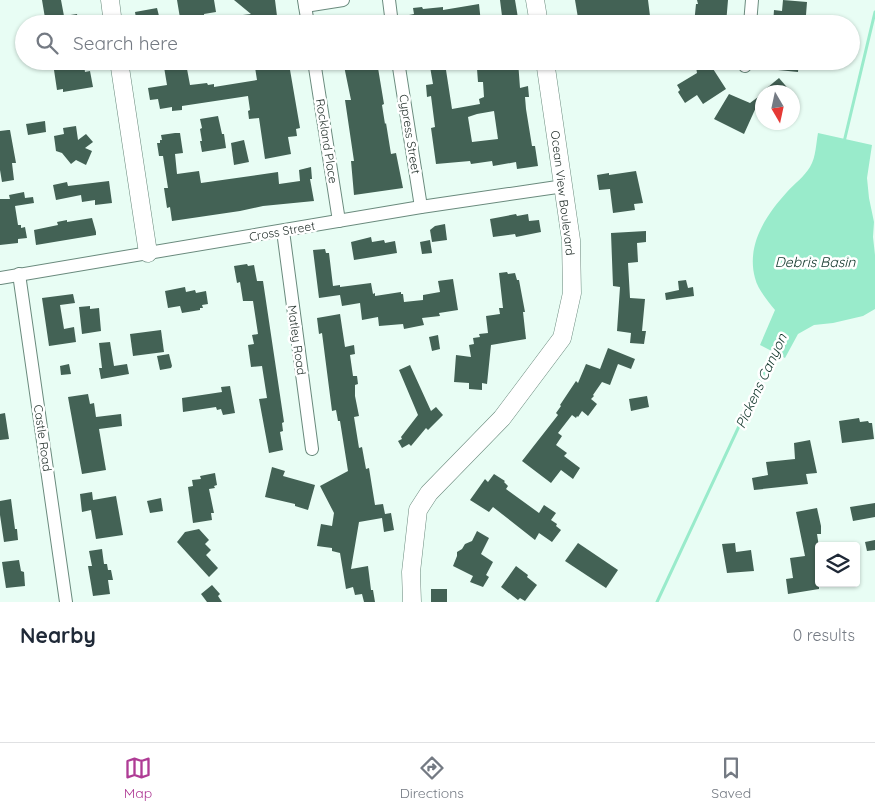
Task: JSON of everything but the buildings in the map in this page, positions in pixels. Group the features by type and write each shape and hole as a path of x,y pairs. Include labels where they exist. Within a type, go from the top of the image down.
{"street":[{"path":"110,0 112,15"},
{"path":"305,3 343,0"},
{"path":"389,0 391,15"},
{"path":"535,0 538,15"},
{"path":"751,15 752,0"},
{"path":"120,70 148,253"},
{"name":"Rockland Place","path":"315,70 339,221"},
{"name":"Cypress Street","path":"399,70 421,208"},
{"name":"Ocean View Boulevard","path":"412,602 410,572 418,510 429,493 502,418 562,338 572,292 571,240 546,70"},
{"name":"Cross Street","path":"0,278 339,221 564,186"},
{"name":"Matley Road","path":"282,231 312,449"},
{"name":"Castle Road","path":"19,274 66,602"}],"water":[{"name":"Debris Basin","path":"818,133 872,145 867,178 874,222 875,309 863,316 814,325 798,334 785,358 760,345 775,310 756,282 753,254 760,231 772,210 810,167 815,154"}],"waterway":[{"path":"844,142 875,12"},
{"name":"Pickens Canyon","path":"657,602 775,349"}]}
